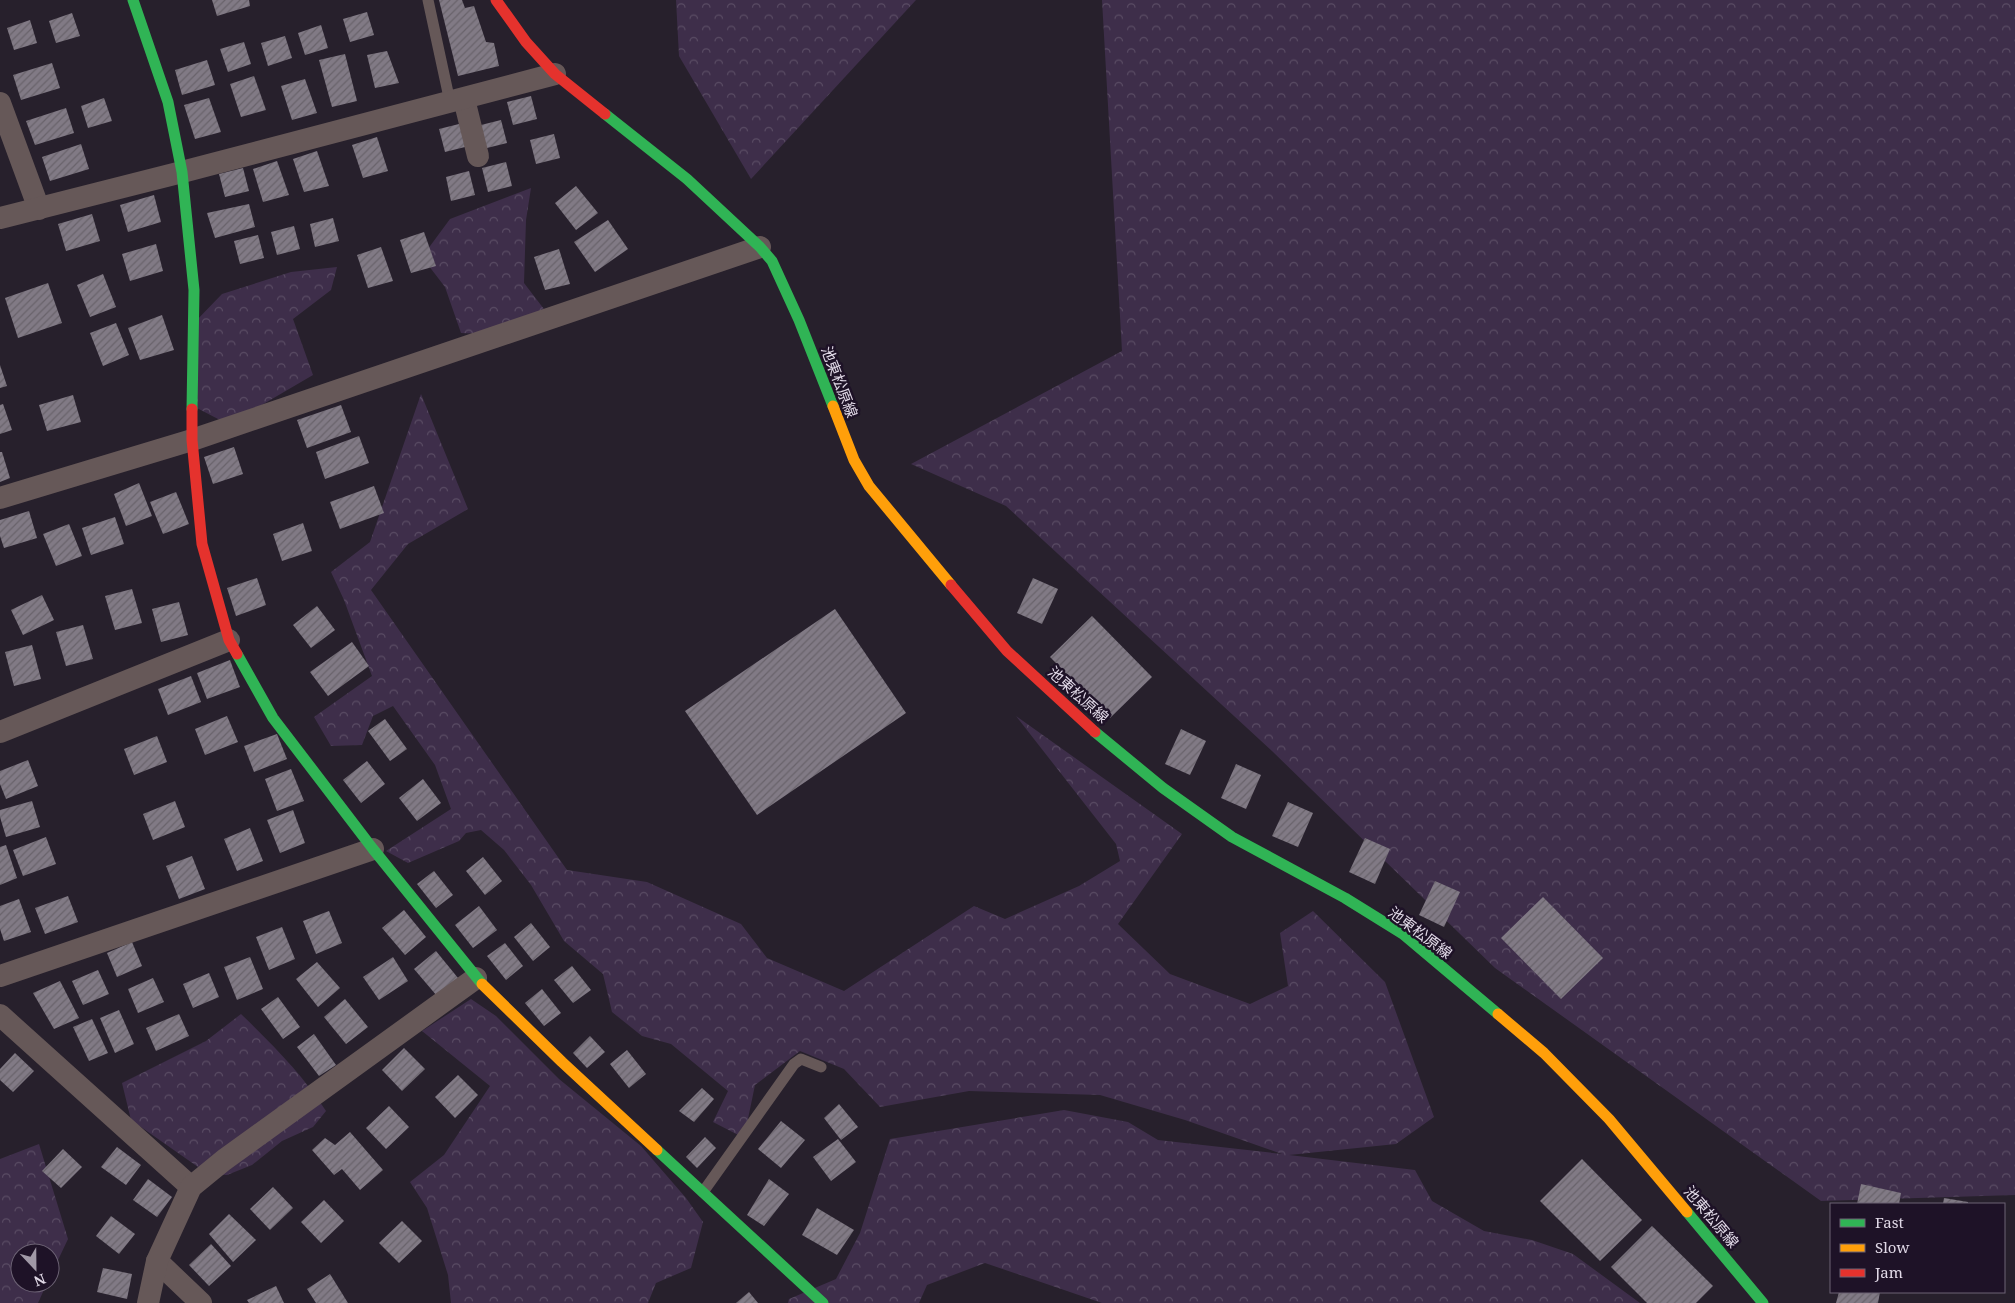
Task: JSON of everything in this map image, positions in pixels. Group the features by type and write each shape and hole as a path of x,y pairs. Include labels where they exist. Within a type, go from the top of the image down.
{"main road":[{"path":"133,0 168,102 182,172 194,290 192,440 202,544 229,640 273,718 373,849 476,978 562,1062 823,1303"},
{"name":"池東松原線","path":"496,0 526,42 555,74 687,179 760,247 772,261 799,320 854,460 869,486 906,533 1007,651 1083,722 1163,788 1232,837 1345,898 1403,934 1544,1053 1609,1119 1763,1303"}],"street":[{"path":"0,218 457,101 555,74"},
{"path":"457,101 478,156"},
{"path":"0,103 39,209"},
{"path":"0,498 192,440 760,247"},
{"path":"0,732 229,640"},
{"path":"0,976 373,849"},
{"path":"148,1303 157,1261 192,1187 224,1160 476,978"},
{"path":"0,1015 192,1187"},
{"path":"157,1261 201,1303"}],"lane":[{"path":"428,0 457,101"},
{"path":"703,1192 794,1064 801,1059 821,1066"}],"green space":[{"path":"676,0 916,0 751,179 679,56"},
{"path":"1102,0 2015,0 2015,1195 1821,1201 1495,968 1272,751 1006,506 911,464 1122,351"},
{"path":"531,188 526,220 524,283 547,313 501,335 461,333 445,287 422,257 450,219"},
{"path":"337,267 331,290 293,319 313,375 248,413 220,420 193,406 194,323 222,294 291,272"},
{"path":"421,394 468,509 408,544 371,590 567,870 647,882 741,924 767,958 844,991 974,906 1005,919 1079,886 1120,861 1116,844 1016,716 1182,834 1118,924 1170,974 1250,1004 1288,986 1280,933 1313,911 1385,982 1434,1117 1396,1144 1289,1155 1415,1170 1432,1201 1484,1231 1532,1240 1573,1254 1640,1303 1102,1303 985,1263 927,1285 919,1303 788,1303 789,1299 836,1279 860,1233 890,1139 1064,1110 1128,1122 1158,1140 1282,1154 1185,1120 1100,1095 969,1091 880,1107 844,1069 800,1051 755,1085 744,1138 713,1122 728,1091 671,1044 642,1036 612,1012 603,974 564,941 531,885 504,850 481,830 466,833 459,841 408,863 386,851 451,809 435,765 393,706 373,716 362,745 331,746 314,717 372,676 344,600 331,572 370,542"},
{"path":"471,999 496,1016 559,1079 641,1146 686,1198 703,1222 691,1268 656,1283 648,1303 451,1303 448,1275 427,1208 410,1182 444,1155 490,1086 422,1031"},
{"path":"241,1014 297,1072 326,1111 313,1127 282,1141 252,1165 227,1175 208,1174 131,1120 122,1083 206,1041"},
{"path":"39,1144 68,1239 60,1256 60,1243 10,1243 10,1293 42,1293 38,1303 0,1303 0,1159"}],"building":[{"path":"212,0 249,0 250,6 217,16"},
{"path":"439,0 462,0 465,8 474,6 486,42 494,43 499,66 458,76"},
{"path":"367,12 374,35 350,42 343,19"},
{"path":"72,13 80,36 56,43 49,21"},
{"path":"30,20 37,43 14,50 7,28"},
{"path":"321,25 328,48 305,55 298,33"},
{"path":"285,36 292,58 268,66 261,43"},
{"path":"244,42 251,64 228,72 220,49"},
{"path":"387,51 399,83 375,88 367,55"},
{"path":"345,54 357,101 332,107 319,60"},
{"path":"207,60 215,85 182,95 175,70"},
{"path":"52,63 60,88 21,100 13,75"},
{"path":"254,76 266,110 241,117 230,84"},
{"path":"305,79 317,113 292,120 281,86"},
{"path":"531,96 537,119 513,125 507,102"},
{"path":"104,98 112,121 88,128 81,106"},
{"path":"209,98 221,132 195,139 184,105"},
{"path":"66,108 74,133 35,145 26,121"},
{"path":"501,120 507,143 483,149 477,126"},
{"path":"463,123 469,146 445,152 439,129"},
{"path":"554,134 560,158 536,164 530,140"},
{"path":"377,137 388,171 363,178 352,145"},
{"path":"81,144 89,169 50,181 42,157"},
{"path":"317,151 329,186 304,192 293,159"},
{"path":"277,161 289,195 263,202 253,169"},
{"path":"506,162 512,186 488,192 482,168"},
{"path":"243,168 249,191 225,197 219,174"},
{"path":"469,171 475,195 451,201 446,177"},
{"path":"576,186 598,213 576,230 555,203"},
{"path":"154,195 161,222 128,232 120,205"},
{"path":"249,204 255,227 215,238 207,213"},
{"path":"92,214 100,241 66,251 58,224"},
{"path":"333,218 339,241 315,247 310,224"},
{"path":"608,220 628,249 595,272 574,242"},
{"path":"294,226 300,249 277,255 271,232"},
{"path":"424,232 436,266 411,273 400,240"},
{"path":"258,235 264,258 240,264 234,241"},
{"path":"156,244 163,271 130,281 122,254"},
{"path":"381,247 393,281 368,288 357,255"},
{"path":"559,249 570,284 545,290 534,257"},
{"path":"103,274 116,307 90,317 77,285"},
{"path":"48,283 62,323 18,338 5,298"},
{"path":"162,315 174,350 140,360 128,328"},
{"path":"116,323 129,355 103,366 90,333"},
{"path":"0,365 7,386 0,388"},
{"path":"73,395 81,422 47,431 39,405"},
{"path":"3,404 12,430 0,434 0,405"},
{"path":"341,405 351,432 307,448 297,420"},
{"path":"359,436 369,463 325,479 316,452"},
{"path":"234,447 243,474 213,484 204,457"},
{"path":"0,452 2,452 10,478 0,482"},
{"path":"139,483 152,516 126,526 114,494"},
{"path":"374,486 384,513 340,529 330,502"},
{"path":"176,492 189,524 163,534 150,502"},
{"path":"29,511 37,538 4,548 0,536 0,520"},
{"path":"115,517 124,544 91,555 82,528"},
{"path":"303,523 312,551 282,561 273,534"},
{"path":"69,524 82,556 56,566 43,534"},
{"path":"257,578 266,605 236,616 227,588"},
{"path":"1033,578 1058,589 1042,624 1017,613"},
{"path":"132,589 142,623 115,630 105,596"},
{"path":"42,595 54,620 23,635 11,610"},
{"path":"179,602 188,635 161,642 152,609"},
{"path":"317,606 335,630 311,648 293,625"},
{"path":"835,609 906,713 757,815 685,711"},
{"path":"1092,616 1152,677 1110,718 1050,657"},
{"path":"83,625 93,659 66,666 56,632"},
{"path":"352,642 369,666 328,696 310,672"},
{"path":"32,645 41,679 14,686 5,652"},
{"path":"230,660 240,687 207,699 197,673"},
{"path":"191,676 201,702 168,715 158,689"},
{"path":"227,716 238,742 205,755 195,729"},
{"path":"385,719 407,749 390,761 368,731"},
{"path":"1181,729 1206,741 1190,775 1165,764"},
{"path":"277,734 287,759 254,772 244,746"},
{"path":"157,736 167,762 134,775 124,749"},
{"path":"28,760 38,786 6,799 0,784 0,771"},
{"path":"367,761 385,784 361,803 343,780"},
{"path":"1236,764 1261,775 1246,809 1221,798"},
{"path":"291,769 304,801 277,811 265,779"},
{"path":"423,779 441,803 417,821 399,798"},
{"path":"32,801 40,827 6,837 0,817 0,810"},
{"path":"175,801 185,827 153,840 143,814"},
{"path":"1288,802 1313,813 1298,847 1272,836"},
{"path":"293,810 305,843 280,853 267,820"},
{"path":"250,828 263,861 237,871 224,839"},
{"path":"46,837 56,864 23,876 13,850"},
{"path":"1365,838 1390,849 1375,884 1349,872"},
{"path":"6,845 17,878 0,885 0,847"},
{"path":"192,856 205,889 179,899 166,866"},
{"path":"483,857 502,881 485,895 466,871"},
{"path":"434,871 453,895 436,908 417,884"},
{"path":"1435,881 1460,892 1444,927 1419,915"},
{"path":"68,896 78,922 45,934 35,908"},
{"path":"1543,897 1603,958 1561,999 1501,938"},
{"path":"19,899 31,932 4,941 0,929 0,906"},
{"path":"479,906 497,930 473,948 455,925"},
{"path":"404,910 426,937 405,955 382,928"},
{"path":"329,911 342,943 316,954 303,921"},
{"path":"531,923 550,947 533,961 514,937"},
{"path":"282,927 295,959 269,970 256,937"},
{"path":"132,942 142,966 117,977 107,953"},
{"path":"505,943 523,966 506,980 487,956"},
{"path":"436,951 458,978 437,996 414,969"},
{"path":"250,957 263,989 237,1000 224,967"},
{"path":"393,957 408,981 379,1000 363,977"},
{"path":"317,962 340,988 318,1007 296,979"},
{"path":"572,966 591,990 573,1003 554,980"},
{"path":"98,970 109,994 83,1005 72,981"},
{"path":"209,973 219,997 193,1008 183,984"},
{"path":"153,978 164,1002 138,1013 128,989"},
{"path":"60,981 79,1018 54,1029 33,993"},
{"path":"542,989 561,1013 544,1026 525,1003"},
{"path":"278,997 300,1027 283,1039 261,1009"},
{"path":"345,999 368,1027 346,1044 324,1017"},
{"path":"119,1010 134,1044 115,1053 100,1018"},
{"path":"179,1014 189,1036 156,1051 146,1028"},
{"path":"92,1019 108,1053 89,1061 73,1027"},
{"path":"314,1034 336,1065 319,1076 297,1047"},
{"path":"590,1036 605,1052 587,1068 573,1053"},
{"path":"404,1048 425,1069 402,1091 382,1070"},
{"path":"627,1050 646,1074 629,1088 610,1064"},
{"path":"15,1053 34,1071 13,1092 0,1080 0,1069"},
{"path":"458,1075 478,1095 455,1118 435,1097"},
{"path":"702,1088 714,1099 694,1122 679,1111"},
{"path":"839,1104 858,1127 841,1140 824,1118"},
{"path":"389,1106 409,1127 386,1149 366,1128"},
{"path":"781,1121 805,1140 781,1168 758,1149"},
{"path":"350,1132 383,1170 360,1190 342,1169 334,1175 312,1150 325,1138 335,1145"},
{"path":"705,1137 716,1148 697,1168 686,1157"},
{"path":"838,1139 856,1162 831,1181 813,1157"},
{"path":"117,1147 141,1165 126,1185 101,1167"},
{"path":"63,1149 82,1167 61,1188 42,1171"},
{"path":"1582,1159 1642,1220 1600,1261 1540,1201"},
{"path":"148,1179 172,1197 157,1217 133,1200"},
{"path":"769,1179 789,1194 764,1226 747,1215"},
{"path":"1861,1184 1901,1193 1899,1203 1857,1203"},
{"path":"273,1187 293,1208 270,1230 250,1209"},
{"path":"1944,1198 1968,1202 1968,1203 1943,1203"},
{"path":"324,1200 344,1221 321,1243 301,1222"},
{"path":"817,1208 854,1230 837,1255 802,1235"},
{"path":"229,1214 256,1240 233,1262 209,1234"},
{"path":"111,1216 135,1234 119,1254 96,1236"},
{"path":"402,1221 422,1241 399,1263 379,1243"},
{"path":"1652,1226 1713,1286 1696,1303 1647,1303 1611,1267"},
{"path":"211,1244 231,1266 209,1286 189,1265"},
{"path":"103,1268 132,1274 127,1299 97,1292"},
{"path":"330,1274 348,1303 316,1303 307,1289"},
{"path":"276,1286 284,1303 249,1303 247,1300"},
{"path":"749,1292 758,1303 736,1303"},
{"path":"1839,1293 1880,1293 1878,1303 1836,1303"}],"traffic: fast":[{"path":"133,0 168,102 182,172 194,290 192,409"},
{"path":"605,114 687,179 760,247 772,261 799,320 833,406"},
{"path":"237,654 273,718 373,849 482,984"},
{"path":"1095,732 1163,788 1232,837 1345,898 1403,934 1498,1014"},
{"path":"657,1150 823,1303"},
{"path":"1687,1212 1763,1303"}],"traffic: slow":[{"path":"833,406 854,460 869,486 951,585"},
{"path":"482,984 562,1062 657,1150"},
{"path":"1498,1014 1544,1053 1609,1119 1687,1212"}],"traffic: jam":[{"path":"496,0 526,42 555,74 605,114"},
{"path":"192,409 192,440 202,544 229,640 237,654"},
{"path":"951,585 1007,651 1095,732"}]}
